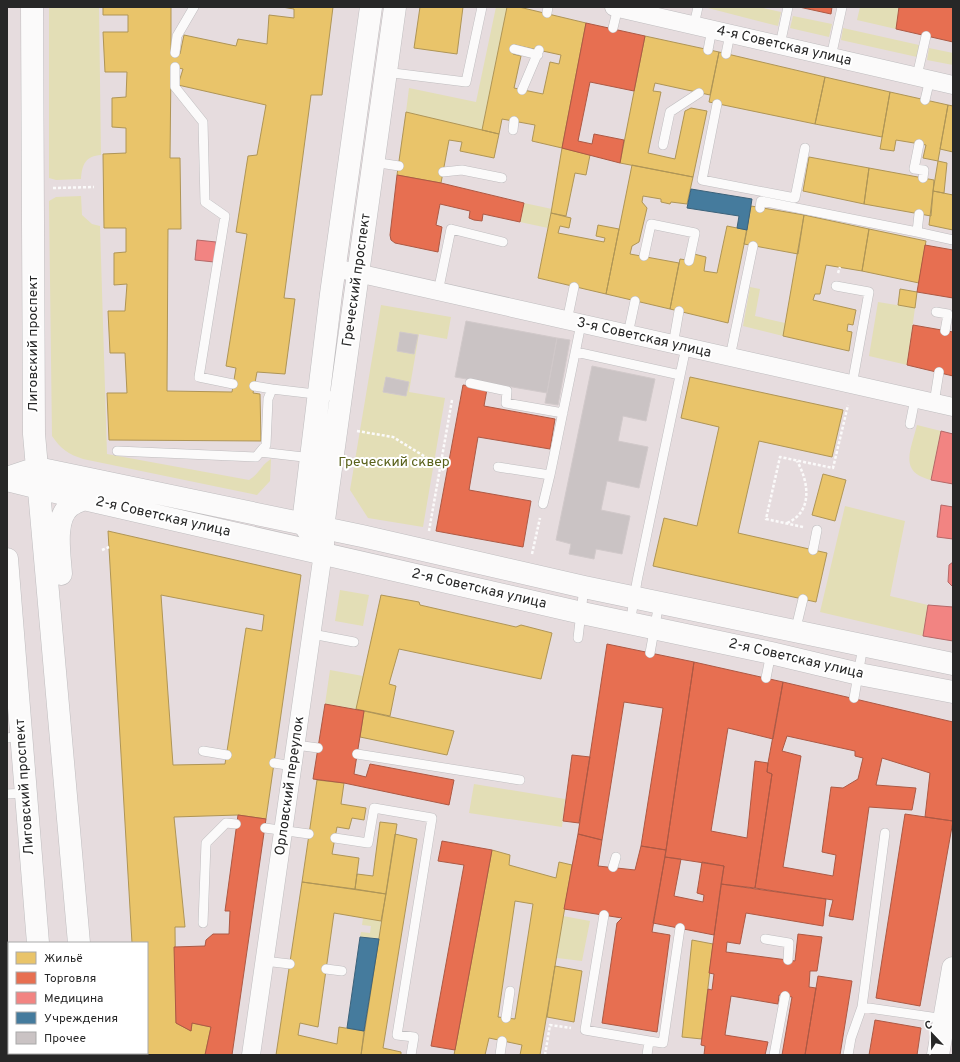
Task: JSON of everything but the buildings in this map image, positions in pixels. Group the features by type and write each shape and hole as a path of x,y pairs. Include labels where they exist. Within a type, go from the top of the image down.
{"main road":[{"name":"Лиговский проспект","path":"32,7 34,434 79,942"},
{"name":"Греческий проспект","path":"323,553 313,526 312,458 335,268 371,7"},
{"name":"Греческий проспект","path":"313,526 341,397 394,7"},
{"path":"7,479 38,478"},
{"name":"2-я Советская улица","path":"38,478 84,499 630,624 771,653 859,674 953,692"},
{"name":"2-я Советская улица","path":"38,478 313,526 584,587 953,664"},
{"name":"Лиговский проспект","path":"56,680 66,628 59,548 61,518 70,506 84,499"},
{"name":"Лиговский проспект","path":"7,559 16,794 38,942"},
{"path":"938,1055 953,968"}],"street":[{"name":"4-я Советская улица","path":"616,7 953,85"},
{"name":"3-я Советская улица","path":"335,268 953,408"},
{"name":"Орловский переулок","path":"251,1055 323,553"}],"lane":[{"path":"175,53 177,36 194,7"},
{"path":"386,72 466,82 482,7"},
{"path":"613,28 616,7"},
{"path":"694,25 698,7"},
{"path":"780,45 788,7"},
{"path":"831,57 842,7"},
{"path":"708,50 712,29"},
{"path":"726,54 730,34"},
{"path":"925,100 923,78 926,36"},
{"path":"514,49 539,53 522,90"},
{"path":"175,67 175,87 203,122 205,202 225,216 199,377 233,384"},
{"path":"663,145 670,112 699,93"},
{"path":"716,104 702,180 761,200 953,240"},
{"path":"919,144 914,169 924,170 923,178"},
{"path":"761,200 795,198 805,148"},
{"path":"373,162 399,166"},
{"path":"443,172 462,170 502,178"},
{"path":"917,232 919,214"},
{"path":"644,256 651,224 695,233 689,261"},
{"path":"438,292 450,229 503,242"},
{"path":"730,357 753,246"},
{"path":"836,286 869,292 852,385"},
{"path":"543,504 576,352 574,287"},
{"path":"628,334 635,301"},
{"path":"630,624 634,597 680,375 679,311"},
{"path":"936,312 948,314 945,331"},
{"path":"576,352 680,375"},
{"path":"934,403 939,372"},
{"path":"470,383 508,391 506,403 563,413"},
{"path":"254,386 341,397"},
{"path":"117,451 256,457 266,445 268,399 272,389"},
{"path":"910,424 915,399"},
{"path":"260,452 312,458"},
{"path":"498,468 550,476"},
{"path":"813,550 818,530"},
{"path":"578,638 584,587"},
{"path":"795,632 803,599"},
{"path":"650,653 659,602"},
{"path":"312,634 354,642"},
{"path":"854,698 863,646"},
{"path":"766,678 771,653"},
{"path":"296,745 318,748"},
{"path":"203,751 227,755"},
{"path":"358,754 520,780"},
{"path":"274,763 292,766"},
{"path":"335,838 368,843 374,808 432,818 397,1035 414,1037 411,1055"},
{"path":"203,923 206,843 226,823 236,824"},
{"path":"265,828 309,834"},
{"path":"848,1055 850,1038 862,1007 885,833"},
{"path":"613,867 616,857"},
{"path":"604,915 585,1030 649,1041 663,1043 680,928"},
{"path":"765,939 789,943 788,960"},
{"path":"264,961 290,964"},
{"path":"326,969 342,971"},
{"path":"506,1018 510,991"},
{"path":"774,1055 785,996"},
{"path":"862,1007 945,1018"},
{"path":"500,1055 502,1041"},
{"path":"647,1055 649,1041"}],"path":[{"path":"56,188 94,187"},
{"path":"428,534 452,400"},
{"path":"818,530 766,519 780,457 833,468 848,405"},
{"path":"355,430 393,437 440,466"},
{"path":"787,524 796,520 802,511 806,496 806,479 797,460"},
{"path":"531,557 543,504"},
{"path":"102,550 110,548"},
{"path":"545,1055 550,1024 585,1030"}],"green space":[{"path":"49,7 99,7 101,155 88,159 82,169 81,179 56,180 49,178"},
{"path":"496,7 507,7 482,130 406,112 409,88 476,102"},
{"path":"704,7 758,7 781,12 778,26"},
{"path":"860,7 899,7 896,29 857,20"},
{"path":"793,16 832,24 829,37 790,28"},
{"path":"843,28 919,45 917,57 841,40"},
{"path":"929,48 953,53 953,65 927,60"},
{"path":"81,196 82,215 92,224 100,226 107,454 249,480 256,475 271,459 270,481 257,495 83,459 65,450 52,436 49,201 56,197"},
{"path":"524,203 552,209 548,228 520,222"},
{"path":"750,287 760,289 755,316 785,323 783,336 743,326"},
{"path":"878,302 915,308 907,365 869,356"},
{"name":"Греческий сквер","path":"381,305 451,317 447,339 419,334 409,392 445,398 423,527 368,518 350,490"},
{"path":"917,425 941,431 931,480 914,472 910,466 910,451"},
{"path":"845,506 905,521 890,596 928,605 923,636 820,612"},
{"path":"340,590 369,595 363,626 335,621"},
{"path":"330,670 363,676 356,709 325,704"},
{"path":"474,784 565,799 562,827 469,813"},
{"path":"563,916 590,921 582,961 557,958"},
{"path":"363,918 381,921 379,939 360,937 361,932 370,933 371,926 362,925"}]}
